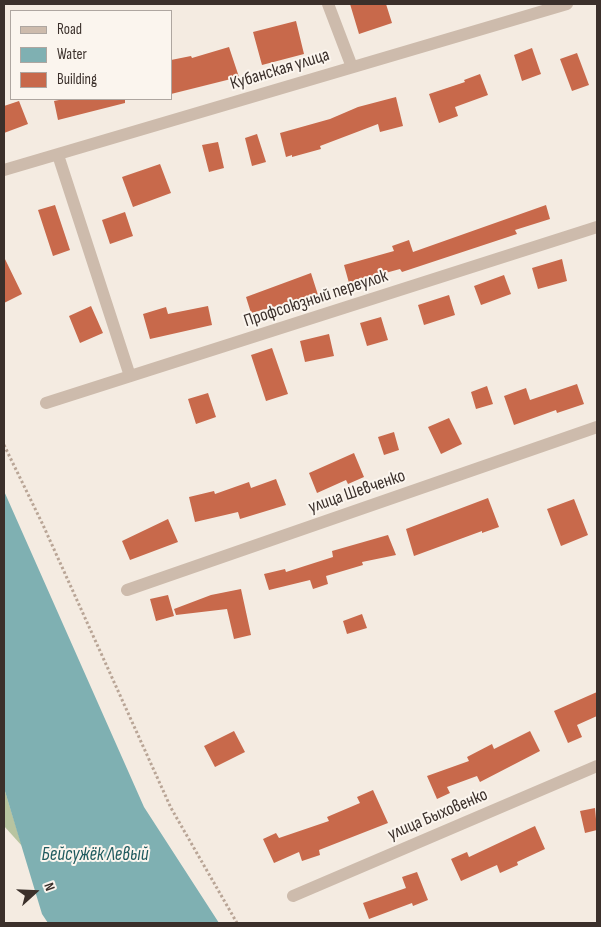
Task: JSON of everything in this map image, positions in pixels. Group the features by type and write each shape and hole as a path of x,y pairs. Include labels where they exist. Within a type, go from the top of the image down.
{"street":[{"path":"328,4 352,67"},
{"name":"Кубанская улица","path":"4,170 567,4"},
{"path":"58,154 130,376"},
{"name":"Профсоюзный переулок","path":"46,403 597,227"},
{"name":"улица Шевченко","path":"127,590 597,428"},
{"name":"улица Быховенко","path":"293,896 597,766"}],"path":[{"path":"4,445 43,525 171,808 236,923"}],"green space":[{"path":"4,788 22,846 4,826"}],"water":[{"name":"Бейсужёк Левый","path":"4,491 144,807 219,923 48,923 42,914 4,788"}],"building":[{"path":"350,4 386,4 392,23 359,34"},
{"path":"296,21 304,54 262,65 253,32"},
{"path":"229,47 239,77 172,94 172,60 191,56 192,58"},
{"path":"532,48 541,74 522,81 514,55"},
{"path":"577,53 589,85 572,91 560,59"},
{"path":"480,74 488,95 455,107 458,116 439,123 429,94 465,82 464,80"},
{"path":"396,97 403,126 380,132 378,124 320,146 321,149 286,157 280,133 330,119 358,107"},
{"path":"125,100 125,103 58,120 54,101"},
{"path":"19,101 28,124 4,133 4,106"},
{"path":"257,134 266,162 252,166 245,138"},
{"path":"218,142 224,168 209,172 202,145"},
{"path":"160,164 171,193 133,207 122,177"},
{"path":"55,205 70,250 53,256 38,210"},
{"path":"546,205 550,219 515,230 517,234 402,272 400,269 349,283 344,265 394,251 392,246 409,240 413,252"},
{"path":"125,212 133,236 110,244 102,220"},
{"path":"4,257 22,294 4,303"},
{"path":"562,259 567,281 538,289 532,268"},
{"path":"311,273 318,295 251,313 246,297"},
{"path":"504,275 511,294 481,305 474,286"},
{"path":"449,295 455,315 424,325 418,305"},
{"path":"91,306 103,333 80,343 69,316"},
{"path":"208,306 212,325 150,339 143,314 166,307 168,314"},
{"path":"381,317 388,340 367,346 360,323"},
{"path":"329,334 334,356 305,362 300,341"},
{"path":"272,348 288,394 266,401 251,355"},
{"path":"577,384 584,404 557,413 556,410 514,425 504,396 526,388 530,400"},
{"path":"487,386 493,404 476,409 471,392"},
{"path":"208,393 216,417 196,424 188,399"},
{"path":"449,418 462,444 441,454 428,427"},
{"path":"394,432 399,450 384,455 378,437"},
{"path":"354,453 364,477 348,484 346,480 317,493 309,473"},
{"path":"276,479 286,505 240,519 238,512 195,522 189,497 214,491 215,494 249,482 251,488"},
{"path":"488,498 499,527 482,533 482,531 414,556 406,529"},
{"path":"574,499 588,535 561,546 547,509"},
{"path":"168,519 178,542 130,560 122,541"},
{"path":"388,535 396,555 362,562 363,565 326,576 328,584 313,589 310,580 269,590 264,574 285,569 286,572 333,557 332,551"},
{"path":"241,589 251,635 234,639 227,609 176,615 174,609 211,595"},
{"path":"168,595 174,616 156,621 150,599"},
{"path":"362,614 367,628 347,634 343,621"},
{"path":"597,692 597,716 577,725 582,737 568,743 554,711"},
{"path":"234,731 245,752 215,767 204,746"},
{"path":"530,731 540,751 480,782 477,776 447,787 450,793 437,799 427,776 469,761 467,757 492,744 494,749"},
{"path":"373,790 388,823 319,850 320,855 302,861 299,852 274,863 263,839 276,833 279,838 329,821 327,817 360,803 357,797"},
{"path":"595,808 597,830 585,833 580,811"},
{"path":"535,826 545,849 517,862 518,865 500,873 497,865 461,881 451,859 467,852 469,857"},
{"path":"417,872 428,900 413,906 412,903 369,919 363,903 406,888 402,877"}]}
